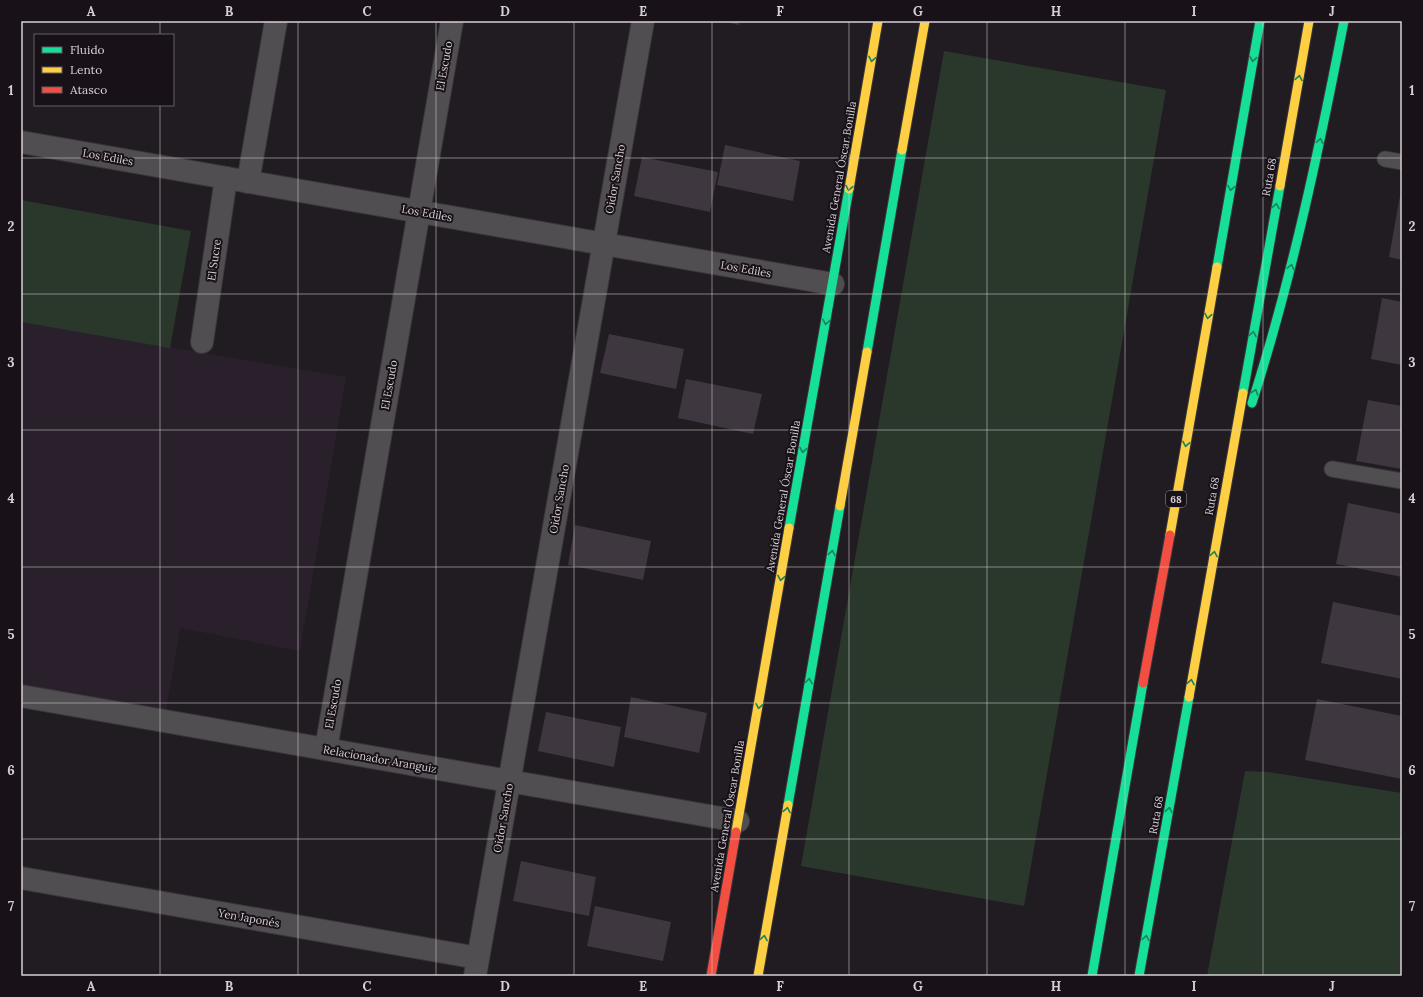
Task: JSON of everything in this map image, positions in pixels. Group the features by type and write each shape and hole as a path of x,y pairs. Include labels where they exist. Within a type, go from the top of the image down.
{"main road":[{"name":"Avenida General Óscar Bonilla","path":"711,976 878,21"},
{"path":"758,976 925,21"},
{"name":"68","path":"1092,976 1260,21"},
{"name":"Ruta 68","path":"1140,976 1309,21"},
{"path":"1229,469 1268,357 1279,318 1306,207 1344,21"}],"street":[{"path":"248,182 276,21"},
{"name":"El Escudo","path":"326,749 452,21"},
{"name":"Oidor Sancho","path":"476,967 643,21"},
{"name":"Los Ediles","path":"21,142 603,245 833,284"},
{"name":"El Sucre","path":"202,342 226,178"},
{"name":"Relacionador Aranguiz","path":"21,696 738,821"},
{"name":"Yen Japonés","path":"21,878 476,967"}],"lane":[{"path":"1385,159 1402,162"},
{"path":"1332,469 1402,481"}],"shaded area":[{"path":"21,322 346,377 300,651 180,628 166,711 21,686"}],"green space":[{"path":"944,51 1166,90 1024,906 801,866"},
{"path":"21,200 191,231 170,348 21,322"},
{"path":"1245,771 1268,772 1402,793 1402,976 1207,976"}],"building":[{"path":"721,21 740,21 739,25"},
{"path":"725,145 800,161 793,201 717,185"},
{"path":"642,157 718,172 710,212 634,196"},
{"path":"1400,196 1402,196 1402,260 1389,257"},
{"path":"1382,298 1402,302 1402,365 1371,359"},
{"path":"609,334 684,349 676,389 600,373"},
{"path":"686,379 762,394 753,434 678,418"},
{"path":"1368,400 1402,406 1402,469 1356,461"},
{"path":"1348,503 1402,514 1402,577 1336,564"},
{"path":"575,525 651,541 643,580 568,565"},
{"path":"1333,602 1402,616 1402,679 1321,663"},
{"path":"631,697 707,713 699,753 624,737"},
{"path":"1317,699 1402,716 1402,779 1305,760"},
{"path":"546,712 621,727 614,767 538,751"},
{"path":"521,861 596,877 589,916 513,901"},
{"path":"595,906 671,922 663,961 587,946"}],"traffic: fast":[{"path":"1217,267 1260,21"},
{"path":"1252,403 1280,309 1304,214 1344,21"},
{"path":"867,352 902,150"},
{"path":"1243,393 1280,186"},
{"path":"789,528 849,189"},
{"path":"788,805 840,506"},
{"path":"1092,976 1143,683"},
{"path":"1139,976 1189,697"}],"traffic: slow":[{"path":"849,189 878,21"},
{"path":"902,150 925,21"},
{"path":"1280,186 1309,21"},
{"path":"1170,535 1217,267"},
{"path":"840,506 867,352"},
{"path":"1189,697 1243,393"},
{"path":"736,832 789,528"},
{"path":"758,976 788,805"}],"traffic: jam":[{"path":"1143,683 1170,535"},
{"path":"711,976 736,832"}]}
